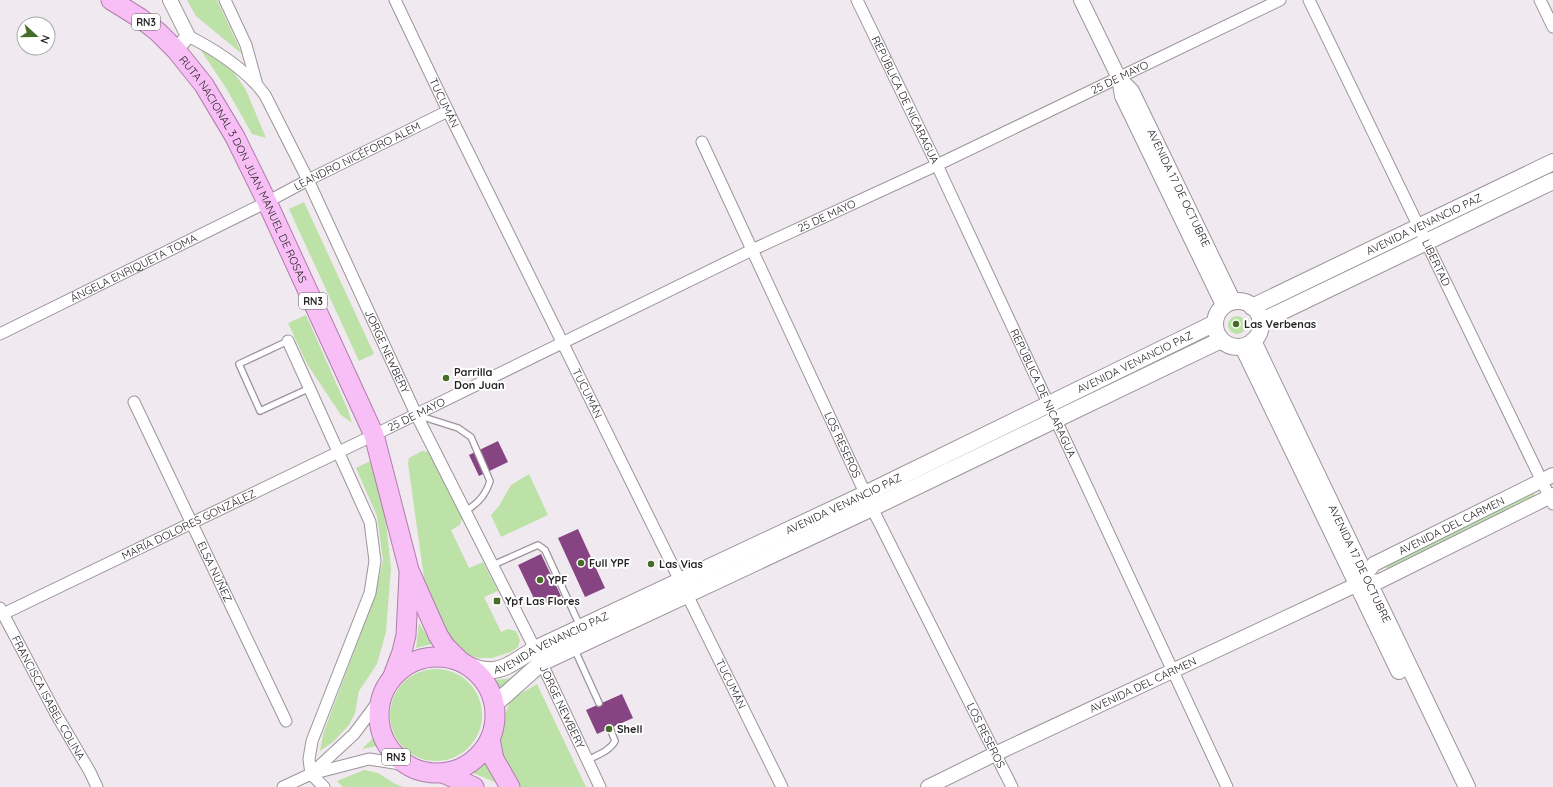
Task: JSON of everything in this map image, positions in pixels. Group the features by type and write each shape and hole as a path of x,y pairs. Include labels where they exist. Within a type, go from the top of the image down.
{"highway":[{"name":"RUTA NACIONAL 3 DON JUAN MANUEL DE ROSAS","path":"111,0 140,18 158,32 182,43 198,75 235,136 374,435 409,570 438,635 445,646 464,663"},
{"name":"RUTA NACIONAL 3 DON JUAN MANUEL DE ROSAS","path":"393,676 402,652 406,635 409,570"},
{"name":"RN3","path":"443,656 464,663 478,673 486,682 495,704 495,722 490,739 482,752 472,762 458,770 443,773 424,772 407,765 395,755 386,743 380,728 379,713 381,698 386,686 393,676 407,664 424,658 443,656"},
{"name":"RN3","path":"490,739 494,759 510,787"},
{"name":"RN3","path":"443,773 474,787"}],"main road":[{"name":"AVENIDA VENANCIO PAZ","path":"1252,307 1553,162"},
{"name":"AVENIDA VENANCIO PAZ","path":"1260,322 1553,181"},
{"path":"1247,303 1252,307 1256,311 1260,322 1259,332 1248,344 1231,346 1221,340 1215,329 1218,314 1229,304 1247,303"},
{"name":"AVENIDA VENANCIO PAZ","path":"464,663 485,670 495,670 538,656 574,648 865,494 1215,323"},
{"name":"AVENIDA VENANCIO PAZ","path":"495,704 538,656 581,628 683,589 872,508 1221,340"},
{"name":"AVENIDA 17 DE OCTUBRE","path":"1248,344 1466,787"},
{"name":"AVENIDA 17 DE OCTUBRE","path":"1364,580 1455,787"}],"street":[{"path":"170,0 182,43 226,56 244,71 257,85"},
{"name":"JORGE NEWBERY","path":"225,0 246,45 257,85 265,95 308,180 416,414 538,656 600,787"},
{"name":"TUCUMÁN","path":"395,0 683,589 782,787"},
{"name":"REPÚBLICA DE NICARAGUA","path":"857,0 937,165 1172,672 1227,787"},
{"name":"AVENIDA 17 DE OCTUBRE","path":"1081,0 1119,78 1132,91 1229,304"},
{"name":"25 DE MAYO","path":"374,435 752,250 937,165 1280,0"},
{"name":"LIBERTAD","path":"1309,0 1418,227 1547,478 1552,499"},
{"path":"1540,0 1553,27"},
{"name":"LEANDRO NICÉFORO ALEM","path":"267,202 308,180 448,111"},
{"name":"LOS RESEROS","path":"702,142 865,494 1012,787"},
{"name":"ÁNGELA ENRIQUETA TOMA","path":"0,334 267,202"},
{"path":"288,341 370,522 375,561 370,593 312,741 309,759 310,774 324,787"},
{"name":"ELSA NÚÑEZ","path":"134,402 193,522 286,720"},
{"name":"MARÍA DOLORES GONZÁLEZ","path":"2,611 193,522 374,435"},
{"name":"AVENIDA DEL CARMEN","path":"1364,580 1374,564 1547,478"},
{"name":"AVENIDA DEL CARMEN","path":"928,787 1364,580 1380,580 1552,499"},
{"name":"FRANCISCA ISABEL COLINA","path":"2,611 56,714 90,772 97,787"},
{"path":"310,774 354,734 381,698"},
{"path":"283,787 310,774 369,760 407,765"}],"lane":[{"path":"288,341 239,364 260,411 310,388"},
{"path":"416,414 458,428 471,437 490,481 487,491 475,506 466,511"},
{"path":"492,564 538,545 545,550 581,628"},
{"path":"574,648 599,704"},
{"path":"588,760 613,745 615,741 610,728"}],"green space":[{"path":"187,0 217,0 242,54 196,16"},
{"path":"200,49 230,67 246,90 266,138 252,134 226,88"},
{"path":"1553,168 1553,176 1451,224 1448,218"},
{"path":"304,202 374,354 359,361 289,209"},
{"path":"306,315 348,410 352,423 341,415 307,364 288,323"},
{"path":"1237,316 1241,317 1245,321 1245,329 1241,333 1237,334 1233,333 1229,329 1228,325 1229,321 1233,317"},
{"path":"1206,335 1209,341 1060,412 1057,406"},
{"path":"422,451 429,452 462,518 460,525 451,530 469,568 483,562 498,591 484,597 501,632 508,629 516,631 520,640 518,647 511,652 492,658 478,658 463,653 448,636 437,617 424,578 408,463 409,458"},
{"path":"370,461 384,504 391,568 386,632 377,664 359,691 355,713 349,725 333,742 320,751 323,734 375,596 383,560 377,516 356,468"},
{"path":"529,474 548,515 501,537 491,515 499,506 511,485"},
{"path":"1533,492 1536,498 1387,569 1384,563"},
{"path":"419,623 432,644 416,648"},
{"path":"436,669 454,672 469,682 479,697 482,715 479,733 469,748 454,758 436,761 418,758 403,748 393,733 390,715 393,697 403,682 418,672"},
{"path":"511,678 500,689 495,680"},
{"path":"537,684 586,787 518,787 499,751 500,733 503,719 511,699"},
{"path":"373,738 377,746 362,749"},
{"path":"484,761 497,783 473,773"},
{"path":"364,770 378,773 395,784 403,787 343,787 337,781"}],"building":[{"path":"498,441 508,462 479,476 469,455"},
{"name":"Full YPF","path":"578,529 605,588 585,597 558,538"},
{"path":"541,554 561,596 538,607 518,565"},
{"path":"622,694 633,718 597,734 586,710"}],"place":[{"name":"Las Verbenas","path":"1236,324"},
{"name":"Parrilla Don Juan","path":"446,378"},
{"name":"Full YPF","path":"581,563"},
{"name":"Las Vias","path":"651,564"},
{"name":"YPF","path":"540,580"},
{"name":"Ypf Las Flores","path":"497,601"},
{"name":"Shell","path":"609,729"}]}
